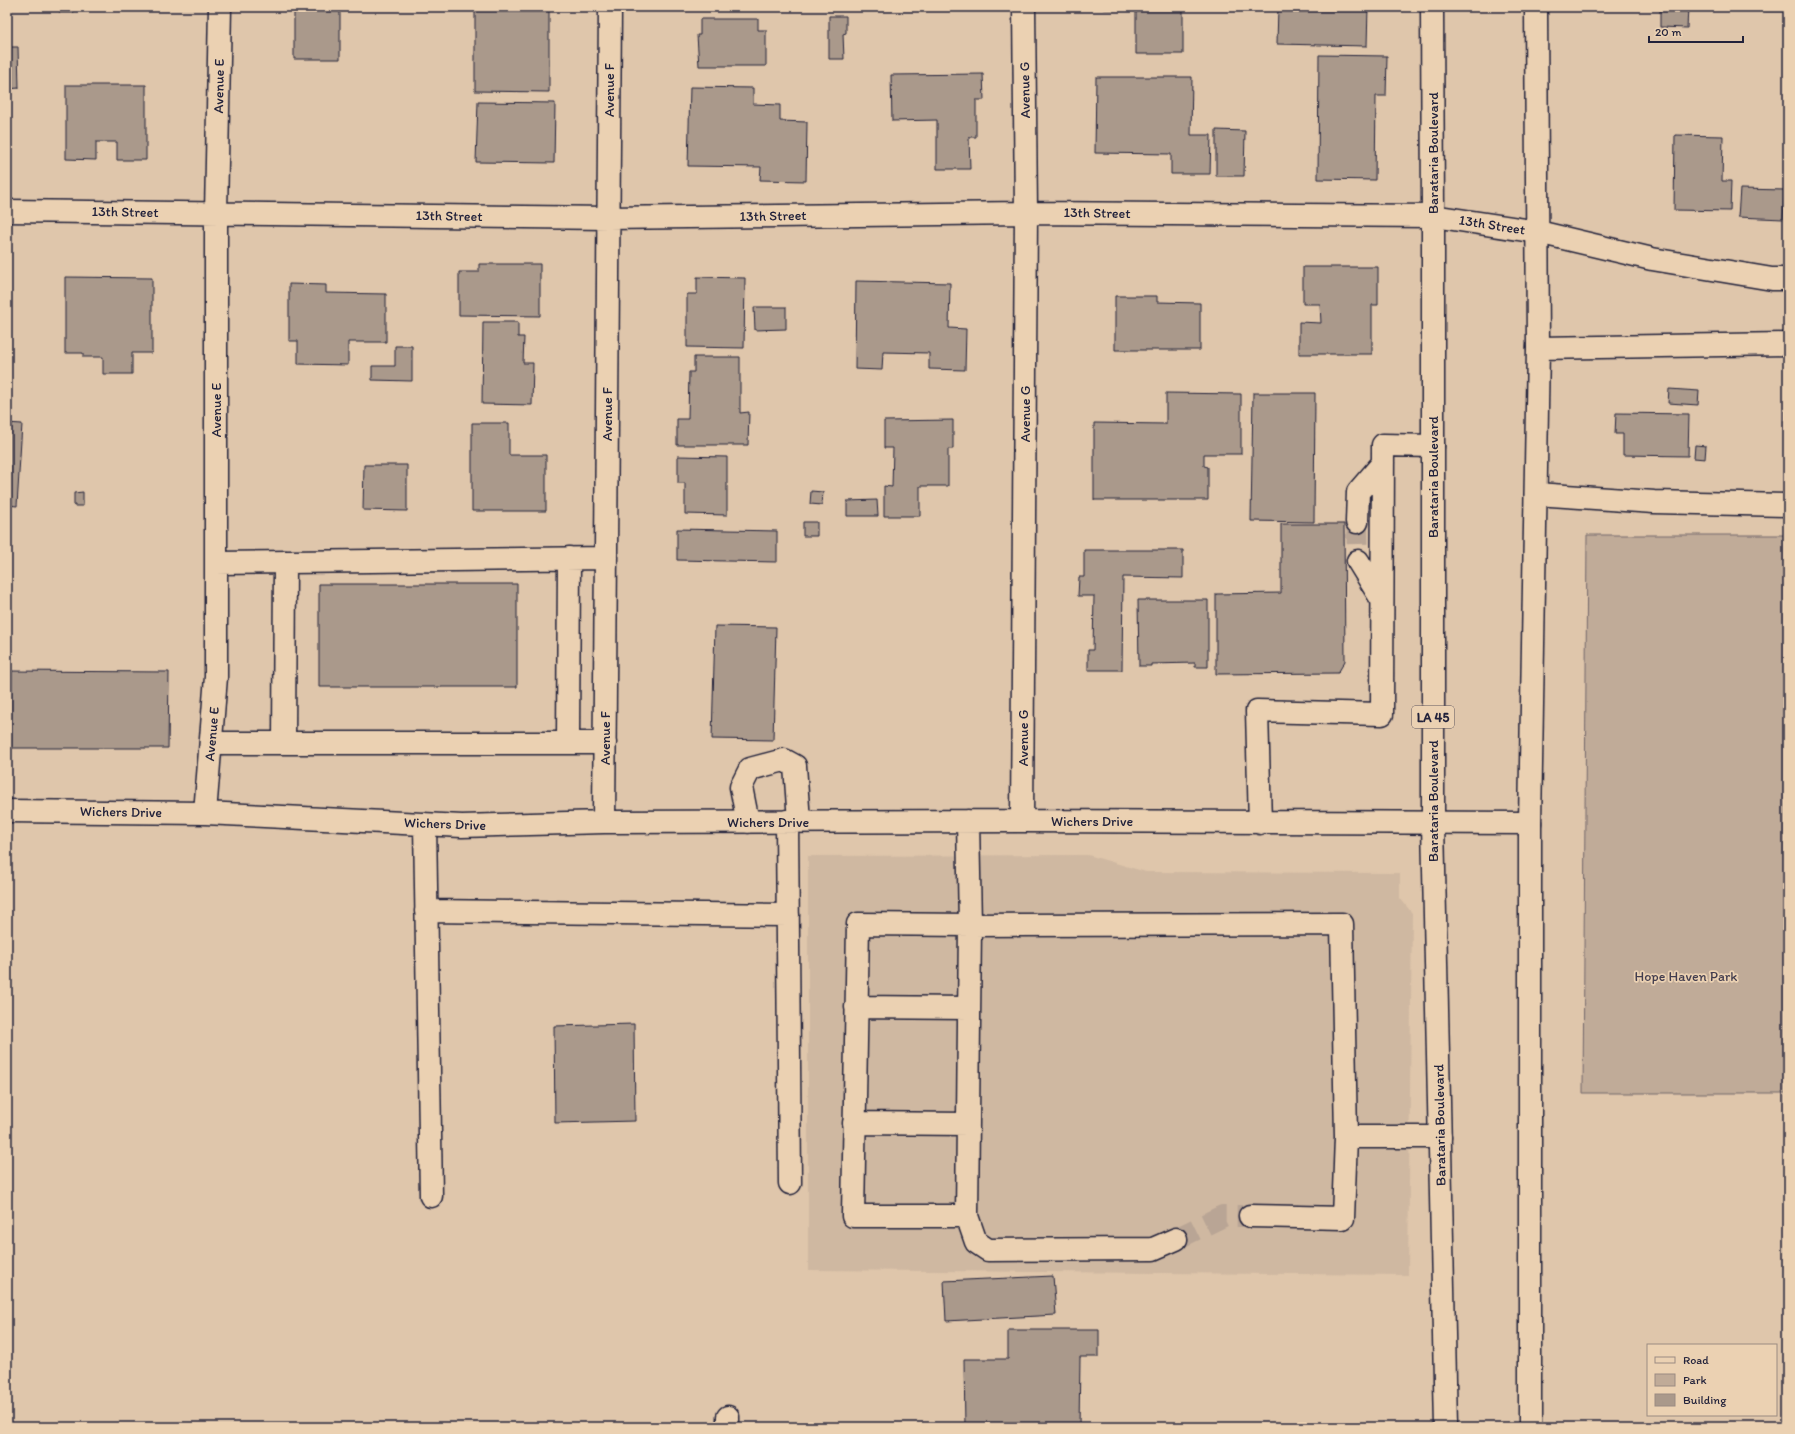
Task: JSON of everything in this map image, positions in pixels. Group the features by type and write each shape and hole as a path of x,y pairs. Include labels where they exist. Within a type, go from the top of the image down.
{"street":[{"name":"Avenue E","path":"205,813 216,677 216,213 220,7"},
{"name":"Avenue F","path":"604,822 610,7"},
{"name":"Avenue G","path":"1022,821 1026,212 1024,7"},
{"name":"Barataria Boulevard","path":"1432,7 1433,824 1446,1427"},
{"path":"1530,1427 1530,823 1538,348 1536,7"},
{"name":"13th Street","path":"7,211 608,218 1026,212 1433,216 1538,232 1652,259 1772,279 1788,279"},
{"path":"1538,348 1788,344"},
{"path":"1260,822 1257,711 1382,714 1383,445 1433,446"},
{"path":"1357,522 1358,492 1383,463"},
{"path":"1536,494 1654,502 1788,505"},
{"path":"568,743 569,558"},
{"path":"216,563 606,558"},
{"path":"1358,561 1382,600"},
{"path":"284,743 285,562"},
{"path":"211,743 605,743"},
{"path":"748,822 741,786 750,768 784,760 795,766 788,915 790,1183"},
{"name":"Wichers Drive","path":"7,811 205,813 462,826 604,822 793,821 1433,824 1530,823"},
{"path":"968,821 970,925 967,1216 976,1242 988,1250 1153,1249 1176,1239"},
{"path":"425,824 431,1196"},
{"path":"426,911 788,915"},
{"path":"967,1216 853,1216 858,924 1342,924 1346,1137 1343,1218 1250,1216"},
{"path":"856,1007 969,1008"},
{"path":"854,1123 968,1124"},
{"path":"1346,1137 1440,1137"}],"shaded area":[{"path":"1088,855 1146,872 1400,873 1400,898 1412,913 1408,1275 808,1270 808,856"}],"green space":[{"name":"Hope Haven Park","path":"1587,535 1788,535 1788,1093 1583,1093"}],"building":[{"path":"60,7 73,7 73,13 60,13"},
{"path":"294,7 340,7 340,59 294,59"},
{"path":"475,7 549,7 549,92 475,91"},
{"path":"1103,7 1183,7 1183,54 1136,54 1136,10 1103,9"},
{"path":"1278,7 1368,7 1367,46 1277,44"},
{"path":"1660,7 1688,7 1687,28 1660,27"},
{"path":"1765,7 1788,7 1788,11 1765,11"},
{"path":"829,16 846,16 846,33 843,34 844,59 829,59"},
{"path":"700,19 758,19 758,30 766,30 766,66 699,66 697,35 700,35"},
{"path":"7,47 18,47 19,88 7,89"},
{"path":"1319,55 1387,56 1386,96 1376,96 1375,180 1318,179"},
{"path":"983,74 984,100 976,100 976,137 969,137 970,169 937,169 937,120 892,121 891,75"},
{"path":"1096,77 1192,77 1191,135 1211,135 1210,174 1171,174 1171,154 1095,153"},
{"path":"66,85 146,85 146,160 117,160 117,142 96,142 96,160 66,159"},
{"path":"690,87 753,88 753,104 780,105 780,121 807,122 806,181 760,180 761,167 688,166"},
{"path":"478,102 555,103 554,163 476,162"},
{"path":"1216,130 1245,131 1244,176 1216,176"},
{"path":"1675,135 1723,136 1722,181 1731,181 1730,211 1674,210"},
{"path":"1740,189 1785,190 1783,219 1738,217"},
{"path":"479,264 540,264 540,316 459,315 459,272 479,272"},
{"path":"1303,267 1378,267 1378,305 1372,305 1372,354 1299,354 1299,322 1321,323 1320,304 1303,304"},
{"path":"65,277 152,278 152,353 132,353 132,374 103,374 103,357 83,357 83,353 65,353"},
{"path":"697,277 745,278 744,348 687,347 687,294 697,294"},
{"path":"7,279 9,279 8,322 7,322"},
{"path":"856,281 950,283 949,328 966,329 965,370 929,369 929,353 883,352 882,370 855,369"},
{"path":"289,284 326,285 326,293 386,294 386,342 348,342 348,365 298,364 298,341 289,341"},
{"path":"1115,296 1157,296 1157,302 1200,303 1200,350 1115,350"},
{"path":"754,307 786,307 786,329 755,330"},
{"path":"483,322 518,322 518,337 524,337 523,363 533,363 532,405 482,404"},
{"path":"395,346 412,346 412,381 372,380 372,366 395,366"},
{"path":"694,357 740,357 740,413 749,412 748,445 677,445 677,419 688,419 689,372 694,372"},
{"path":"1669,389 1699,391 1698,405 1668,403"},
{"path":"1166,393 1241,394 1241,454 1204,454 1204,466 1208,467 1208,500 1094,500 1094,423 1166,424"},
{"path":"1253,393 1315,393 1314,522 1251,521"},
{"path":"1785,411 1788,411 1788,443 1785,443"},
{"path":"1616,413 1689,414 1688,456 1623,455 1623,434 1615,434"},
{"path":"953,420 953,449 948,449 948,486 920,486 920,516 884,516 884,486 892,487 893,448 884,448 884,421"},
{"path":"7,423 22,424 17,506 7,505"},
{"path":"472,423 509,423 509,455 546,455 546,511 472,511"},
{"path":"1695,445 1706,446 1705,459 1694,458"},
{"path":"678,456 727,457 727,515 685,514 685,483 678,483"},
{"path":"364,465 407,465 407,511 363,510"},
{"path":"811,491 823,492 822,505 810,504"},
{"path":"83,492 83,506 74,506 74,493"},
{"path":"877,500 878,516 847,516 847,501"},
{"path":"803,522 817,522 817,536 803,536"},
{"path":"1281,524 1344,524 1345,661 1338,673 1216,674 1216,594 1281,593"},
{"path":"677,529 777,531 777,562 677,560"},
{"path":"1084,550 1183,550 1183,578 1123,577 1122,670 1088,670 1088,650 1093,650 1094,596 1078,596 1079,577 1084,577"},
{"path":"319,584 517,584 517,687 319,687"},
{"path":"1138,600 1208,600 1208,667 1195,667 1195,663 1151,664 1151,666 1139,666"},
{"path":"715,626 776,627 773,740 712,739"},
{"path":"7,671 169,672 168,748 7,748"},
{"path":"634,1024 635,1121 555,1123 554,1026"},
{"path":"1786,1096 1788,1096 1788,1208 1786,1208"},
{"path":"1053,1276 1056,1315 946,1321 944,1281"},
{"path":"1008,1330 1099,1330 1099,1357 1080,1357 1079,1427 965,1427 964,1359 1008,1359"}],"tunnel":[{"path":"1357,522 1358,561"},
{"path":"1176,1239 1223,1216 1250,1216"}]}
